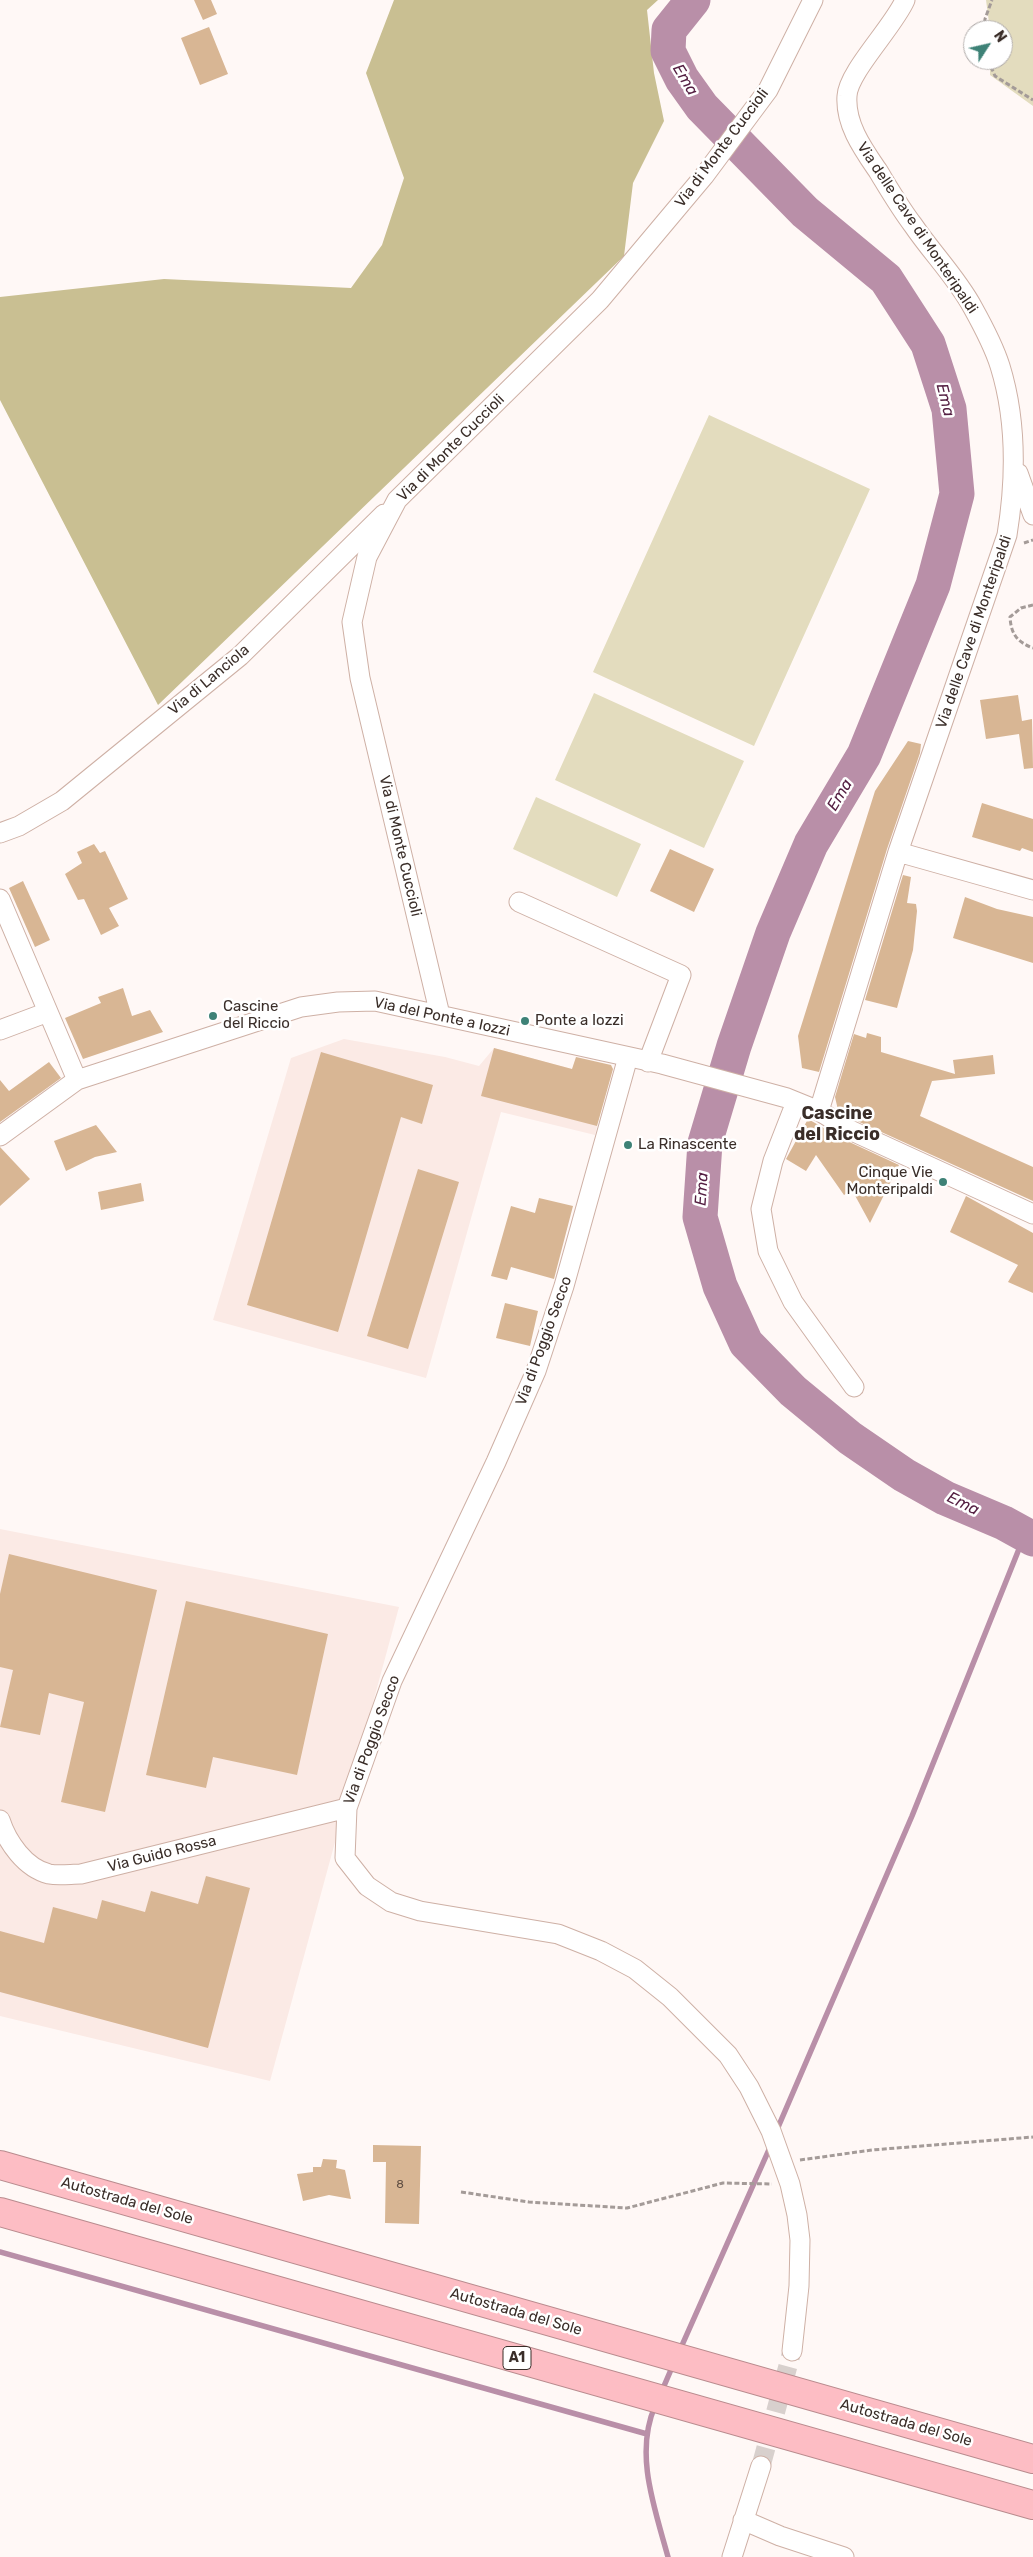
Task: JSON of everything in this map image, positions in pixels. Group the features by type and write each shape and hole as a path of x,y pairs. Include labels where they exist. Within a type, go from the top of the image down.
{"highway":[{"name":"Autostrada del Sole","path":"0,2165 1033,2459"},
{"name":"A1","path":"0,2212 1033,2505"}],"street":[{"name":"Via di Monte Cuccioli","path":"440,1015 360,678 352,622 366,557 397,500 600,300 704,176 768,90 813,0"},
{"name":"Via delle Cave di Monteripaldi","path":"819,1111 898,852 1007,535 1015,465 1010,415 1000,366 965,296 913,225 857,140 847,111 846,94 852,78 904,5"},
{"path":"1015,465 1033,515"},
{"name":"Via di Lanciola","path":"0,833 19,826 62,801 240,656 397,500"},
{"path":"898,852 1033,890"},
{"path":"0,899 77,1080"},
{"path":"519,902 681,975 655,1063"},
{"name":"Via del Ponte a Iozzi","path":"0,1136 77,1080 301,1008 338,1002 375,1001 655,1063 792,1100 819,1111 850,1130 1033,1214"},
{"path":"0,1030 48,1012"},
{"name":"Via di Poggio Secco","path":"628,1058 564,1286 536,1371 496,1462 392,1681 347,1808 345,1858 367,1886 391,1902 420,1911 558,1934 601,1951 635,1969 670,1998 728,2055 749,2087 771,2131 790,2184 800,2240 799,2286 792,2351"},
{"path":"792,1100 773,1161 761,1210 768,1251 793,1302 854,1387"},
{"name":"Via Guido Rossa","path":"0,1820 4,1831 20,1857 49,1874 81,1874 347,1808"},
{"path":"732,2557 742,2520 761,2466"},
{"path":"742,2520 780,2536 844,2557"}],"path":[{"path":"985,20 992,0"},
{"path":"992,70 995,76 1033,100"},
{"path":"1033,605 1021,608 1010,617 1011,630 1023,645 1033,648"},
{"path":"782,2162 872,2150 1033,2137"},
{"path":"461,2192 529,2202 627,2208 723,2183 790,2184"}],"shaded area":[{"path":"394,0 658,0 647,10 654,73 664,121 633,183 624,256 158,705 0,400 0,297 164,279 351,288 382,245 404,178 366,73"},
{"path":"986,0 1033,0 1033,106 990,75 990,70 1013,70 1013,20 989,20"},
{"path":"709,415 870,489 754,746 593,672"},
{"path":"594,693 744,761 704,848 555,780"},
{"path":"536,797 641,844 617,897 513,849"},
{"path":"344,1039 445,1057 479,1066 494,1048 572,1069 597,1126 595,1135 501,1112 426,1378 213,1320 291,1058"},
{"path":"0,1529 399,1607 270,2081 0,2016"}],"building":[{"path":"194,0 211,0 217,14 203,20"},
{"path":"209,27 228,74 200,85 181,38"},
{"path":"1018,695 1022,721 1032,719 1033,768 1024,769 1019,734 986,739 980,700"},
{"path":"908,741 921,744 920,753 887,849 819,1072 802,1068 798,1036 875,791"},
{"path":"982,803 1033,819 1033,852 1022,848 1020,851 972,837"},
{"path":"94,844 100,853 105,851 128,899 109,908 119,926 101,935 84,899 78,900 65,874 82,863 77,852"},
{"path":"670,849 714,869 694,912 650,891"},
{"path":"903,875 911,877 907,903 916,904 917,911 913,950 897,1008 865,1000"},
{"path":"23,881 50,940 35,947 9,888"},
{"path":"965,897 997,909 1033,917 1033,963 953,938"},
{"path":"123,988 132,1016 150,1010 163,1032 83,1059 65,1018 101,1003 98,997"},
{"path":"867,1033 881,1037 881,1052 955,1074 953,1060 993,1055 995,1074 932,1081 920,1116 1033,1167 1033,1201 855,1120 838,1110 835,1097 854,1034 866,1038"},
{"path":"494,1048 572,1069 576,1057 611,1065 613,1069 597,1126 481,1096"},
{"path":"321,1052 433,1085 422,1124 401,1117 338,1332 247,1305"},
{"path":"49,1062 61,1078 0,1122 0,1080 9,1091"},
{"path":"808,1119 845,1140 899,1165 870,1223 852,1190 844,1195 816,1155 806,1171 786,1159"},
{"path":"96,1125 117,1152 95,1157 66,1171 54,1141"},
{"path":"0,1147 30,1179 0,1206"},
{"path":"418,1169 459,1182 408,1349 367,1336"},
{"path":"141,1183 144,1201 101,1210 98,1192"},
{"path":"966,1196 1033,1233 1033,1293 1008,1282 1018,1265 950,1232"},
{"path":"539,1198 573,1206 554,1279 511,1267 507,1280 491,1276 511,1206 535,1213"},
{"path":"505,1303 538,1311 530,1346 496,1338"},
{"path":"9,1554 157,1590 105,1812 61,1802 84,1702 49,1693 40,1735 0,1727 13,1670 0,1667 0,1594"},
{"path":"186,1601 328,1634 297,1775 213,1757 206,1788 146,1775"},
{"path":"206,1876 250,1888 208,2048 0,1992 0,1931 44,1943 53,1907 97,1919 102,1900 145,1912 151,1891 198,1904"},
{"path":"373,2145 421,2146 419,2224 385,2223 386,2162 373,2162"},
{"path":"323,2159 337,2160 336,2168 345,2170 351,2199 329,2195 303,2201 297,2174 313,2172 313,2167 321,2167"}],"waterway":[{"name":"Ema","path":"693,0 669,30 668,51 682,79 702,107 805,212 886,279 928,344 949,409 957,494 933,585 864,755 811,844 773,933 734,1046 705,1143 700,1217 720,1286 746,1343 793,1391 850,1438 904,1475 945,1498 1004,1523 1033,1539"},
{"path":"776,2132 912,1816 1025,1534"},
{"path":"679,2352 771,2145"},
{"path":"0,2252 647,2434"},
{"path":"661,2393 673,2365"},
{"path":"655,2406 649,2424 646,2462 653,2501 668,2557"}],"tunnel":[{"path":"761,2466 792,2351"}],"place":[{"name":"Cascine del Riccio","path":"213,1016"},
{"name":"Ponte a Iozzi","path":"525,1021"},
{"name":"La Rinascente","path":"628,1145"},
{"name":"Cinque Vie Monteripaldi","path":"943,1182"}],"district":[{"name":"Cascine del Riccio","path":"837,1124"}]}
